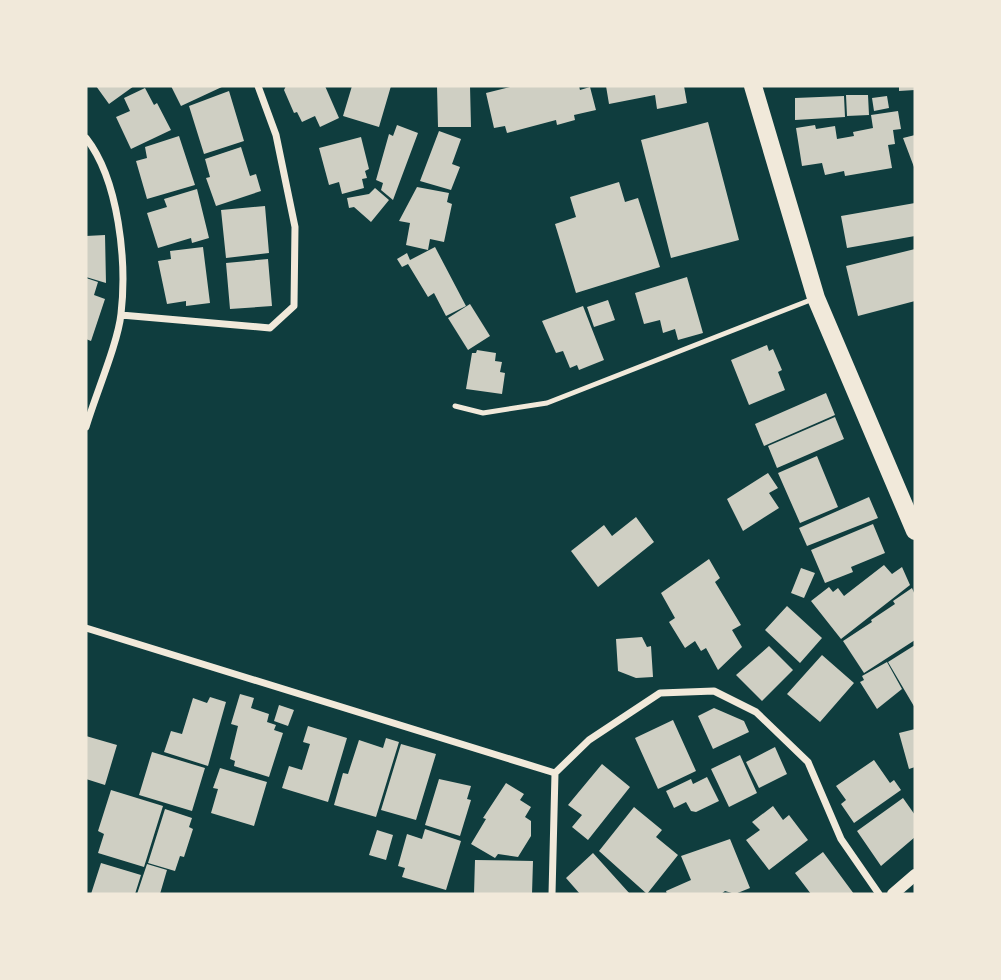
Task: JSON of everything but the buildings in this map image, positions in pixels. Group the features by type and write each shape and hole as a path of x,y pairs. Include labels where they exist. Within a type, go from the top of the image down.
{"main road":[{"path":"753,86 816,298 915,531"}],"street":[{"path":"121,315 270,328 294,306 295,227 276,135 258,86"},
{"path":"86,138 94,148 116,207 121,265 121,315 86,426"},
{"path":"86,628 555,773"},
{"path":"552,894 555,773 589,740 660,693 714,691 756,712 807,762 841,839 880,894"},
{"path":"893,894 915,875"}],"lane":[{"path":"455,406 483,414 547,403 816,298"}]}
